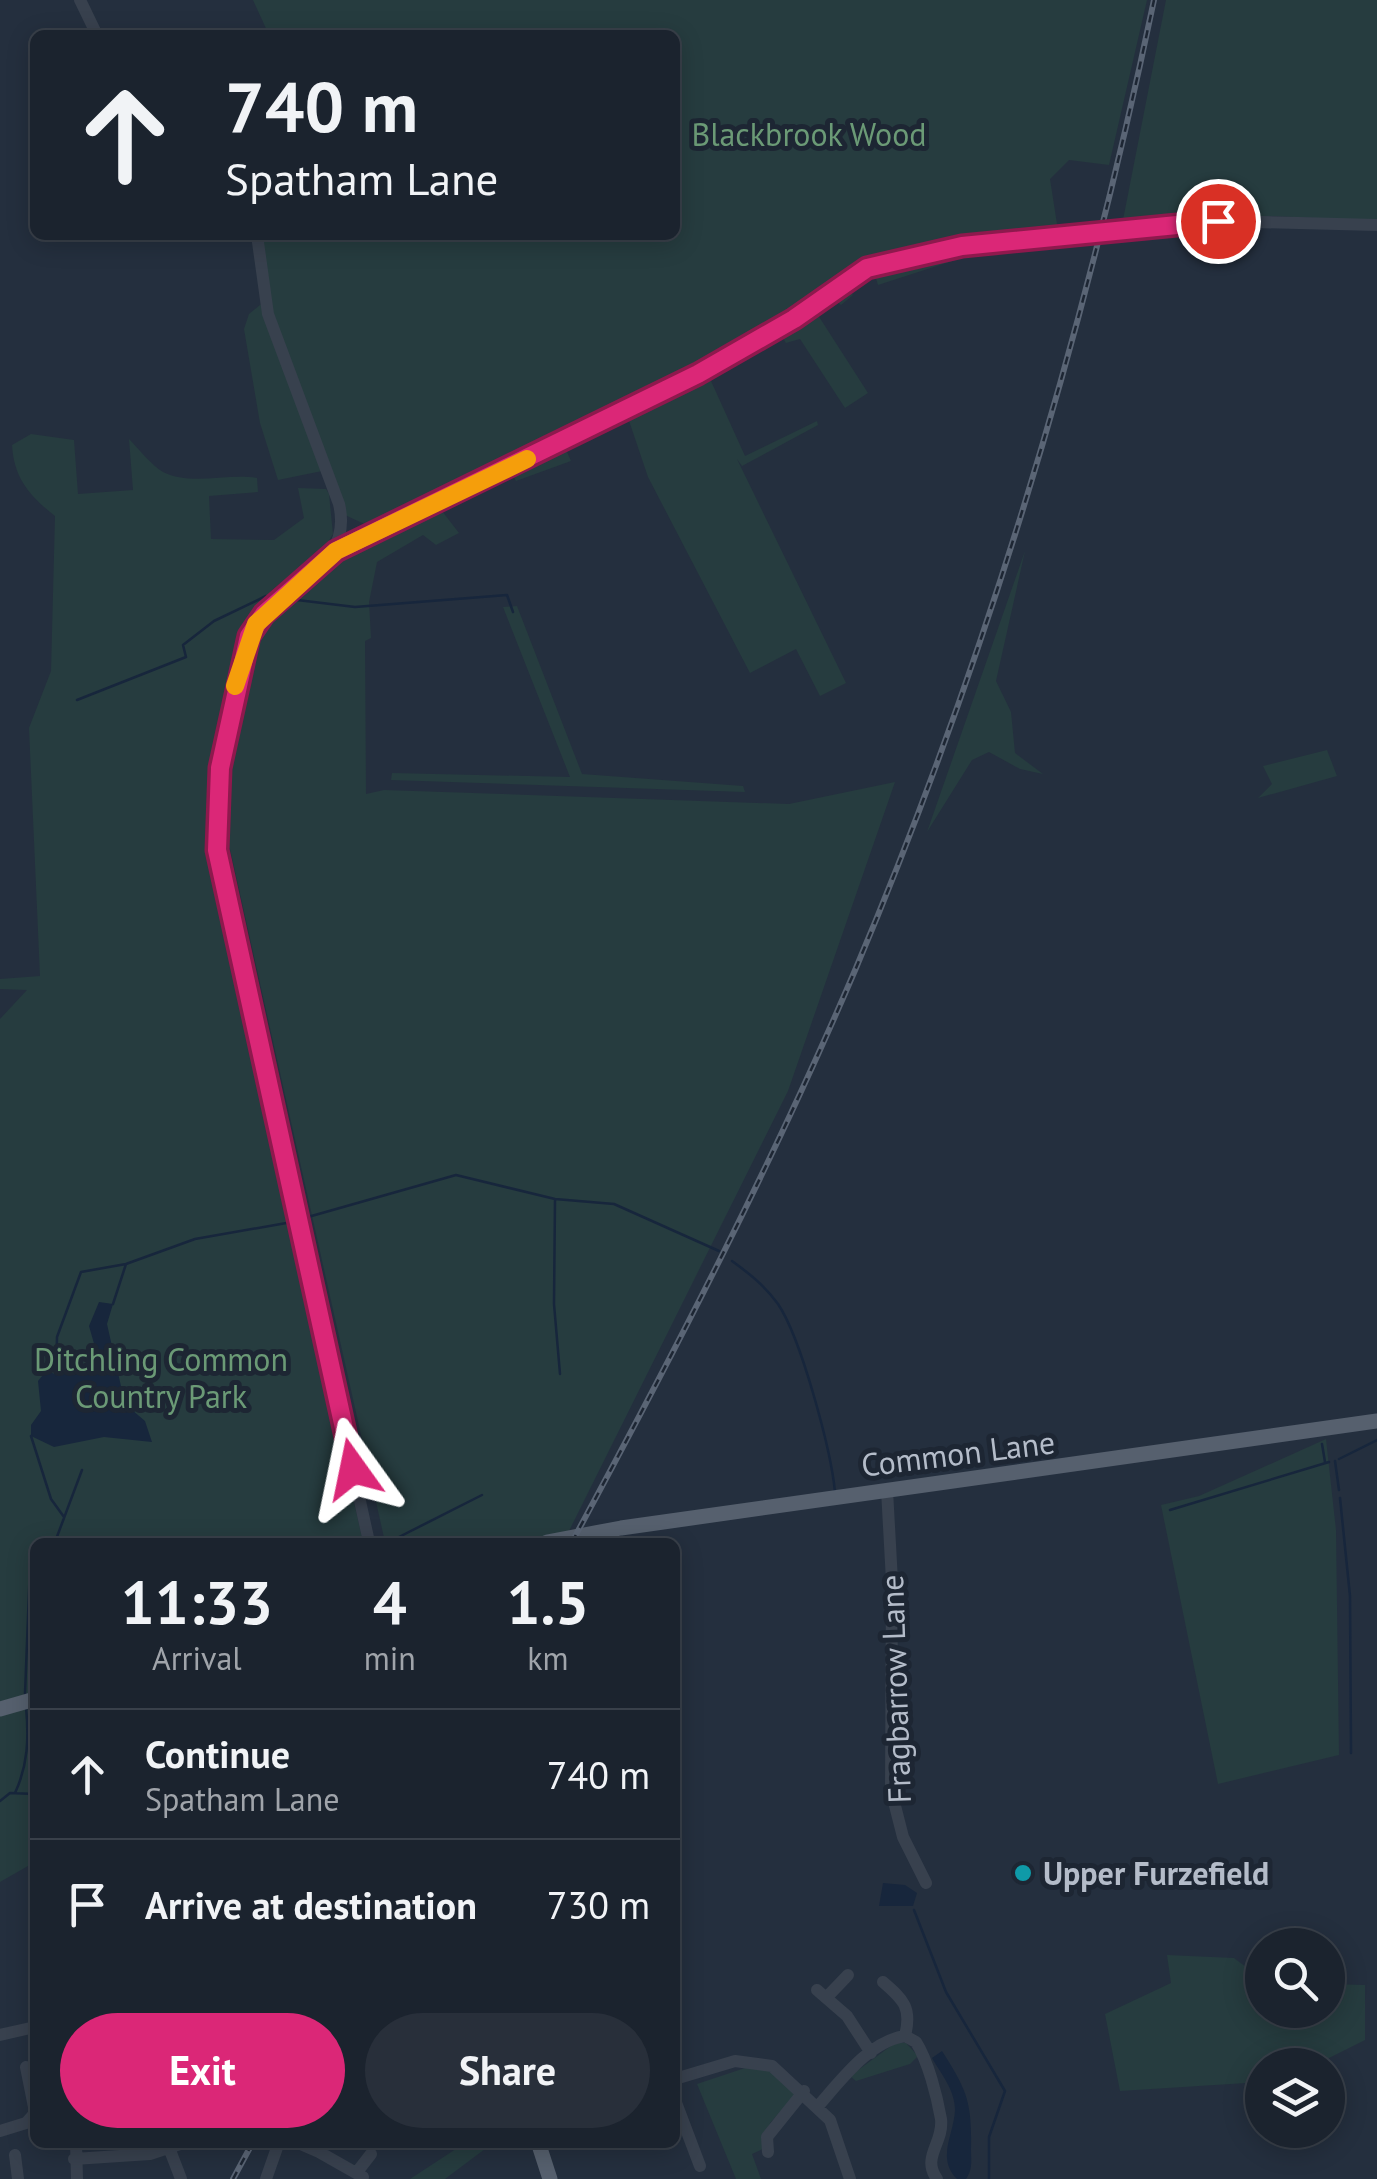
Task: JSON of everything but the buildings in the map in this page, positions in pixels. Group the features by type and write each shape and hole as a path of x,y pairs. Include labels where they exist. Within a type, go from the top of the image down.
{"main road":[{"name":"Common Lane","path":"568,1538 1377,1421"},
{"path":"0,1709 28,1701"},
{"path":"540,2148 550,2179"}],"street":[{"path":"80,0 95,30"},
{"path":"368,1538 283,1142 224,892 216,825 232,702 249,636 264,614 336,551 698,374 794,319 856,275 892,260 962,246 1218,221 1377,225"},
{"path":"258,240 268,314 342,520 336,551"},
{"path":"342,520 368,538"},
{"name":"Fragbarrow Lane","path":"887,1490 892,1582 891,1790 903,1837 926,1883"},
{"path":"848,1974 821,1994 854,2024 871,2053"},
{"path":"883,1982 906,2002 910,2016 905,2036"},
{"path":"0,2034 30,2028"},
{"path":"819,2105 871,2053 890,2038 905,2036"},
{"path":"905,2036 922,2052 941,2120 929,2169 936,2179"},
{"path":"680,2078 735,2061 772,2066 804,2091 830,2120 850,2179"},
{"path":"26,2066 30,2077"},
{"path":"768,2152 767,2137 804,2091"},
{"path":"680,2113 700,2166"},
{"path":"0,2131 30,2118"},
{"path":"75,2148 77,2179"},
{"path":"74,2159 154,2148"},
{"path":"169,2148 182,2179"},
{"path":"266,2179 277,2148"},
{"path":"323,2148 360,2174 371,2154"},
{"path":"15,2155 18,2179"}],"green space":[{"name":"Blackbrook Wood","path":"253,0 1147,0 1109,165 1069,160 1050,179 1057,224 1068,244 974,254 878,285 869,256 838,274 853,295 841,305 822,288 807,298 868,393 845,408 800,339 786,343 772,321 711,381 745,456 817,421 818,425 742,466 737,459 846,683 820,696 796,649 750,673 648,477 624,406 563,443 571,461 516,481 508,467 432,498 459,533 436,545 423,535 377,562 369,602 371,638 365,641 366,794 384,790 789,804 895,782 788,1091 569,1531 533,1538 384,1538 230,849 224,845 226,779 252,640 294,592 331,566 388,535 345,515 327,470 278,480 260,423 244,329 249,314 266,300 257,240 680,240 680,30 267,30"},
{"path":"1166,0 1377,0 1377,221 1272,216 1122,225"},
{"name":"Ditchling Common Country Park","path":"31,434 74,440 78,494 133,490 129,439 154,465 174,476 257,478 258,492 209,496 211,539 274,540 304,518 298,488 326,489 329,494 333,534 325,547 272,590 249,625 227,693 207,807 217,890 362,1538 30,1538 30,1865 0,1882 0,1019 27,990 0,989 0,979 40,976 29,728 51,671 55,516 31,494 20,477 12,445"},
{"path":"1025,551 996,681 1011,712 1015,753 1043,774 1020,769 989,752 972,760 927,832"},
{"path":"517,606 582,774 743,786 745,792 391,780 392,773 570,777 503,607"},
{"path":"1327,750 1337,776 1258,798 1272,784 1263,766"},
{"path":"1326,1439 1336,1530 1339,1755 1218,1784 1161,1505 1199,1496"},
{"path":"1167,1955 1234,1958 1245,1966 1245,2028 1345,2028 1345,1984 1365,1985 1365,2040 1345,2050 1245,2048 1245,2083 1120,2091 1105,2014 1171,1983"},
{"path":"895,2043 906,2043 918,2056 910,2064 856,2081 850,2076"},
{"path":"748,2067 770,2071 799,2092 770,2123 765,2148 752,2154 761,2179 736,2179 697,2084"},
{"path":"457,2148 486,2148 445,2179 410,2179"}],"water":[{"path":"99,1302 113,1304 107,1324 125,1404 145,1421 152,1442 104,1437 54,1447 31,1436 31,1425 41,1411 38,1381 47,1370 56,1375 92,1370 97,1354 89,1326"},
{"path":"883,1883 905,1885 917,1893 913,1906 879,1906"},
{"path":"942,2051 969,2108 971,2165 966,2179 957,2179 948,2163 955,2110 953,2096 932,2058"}],"waterway":[{"path":"289,599 355,607 507,595 513,612"},
{"path":"77,700 186,657 183,645 214,621 266,596"},
{"path":"308,1217 456,1175 555,1199 614,1204 719,1251"},
{"path":"555,1200 554,1304 560,1374"},
{"path":"56,1375 57,1337 81,1272 126,1264 195,1239 292,1222"},
{"path":"732,1261 768,1292 787,1320 814,1395 835,1492"},
{"path":"113,1304 126,1264"},
{"path":"31,1436 51,1499 64,1517"},
{"path":"1339,1459 1377,1440"},
{"path":"1322,1444 1325,1462"},
{"path":"1335,1461 1339,1490"},
{"path":"1170,1510 1329,1462"},
{"path":"56,1538 82,1470"},
{"path":"397,1538 482,1495"},
{"path":"1340,1498 1350,1596 1351,1753"},
{"path":"25,1694 30,1566"},
{"path":"15,1793 26,1751 26,1707"},
{"path":"0,1801 10,1793 30,1794"},
{"path":"914,1910 946,1992 1005,2091 989,2137 989,2179"}],"railway":[{"path":"574,1538 756,1187 824,1042 904,851 990,612 1064,370 1127,124 1154,0"},
{"path":"233,2179 250,2148"}],"slow traffic":[{"path":"235,686 256,624 275,602 336,551 527,459"}],"place":[{"name":"Upper Furzefield","path":"1023,1873"}],"route":[{"path":"353,1469 219,869 217,790 241,660 256,624 275,602 336,551 698,374 794,319 867,268 962,246 1060,235 1106,235 1218,221"}]}
